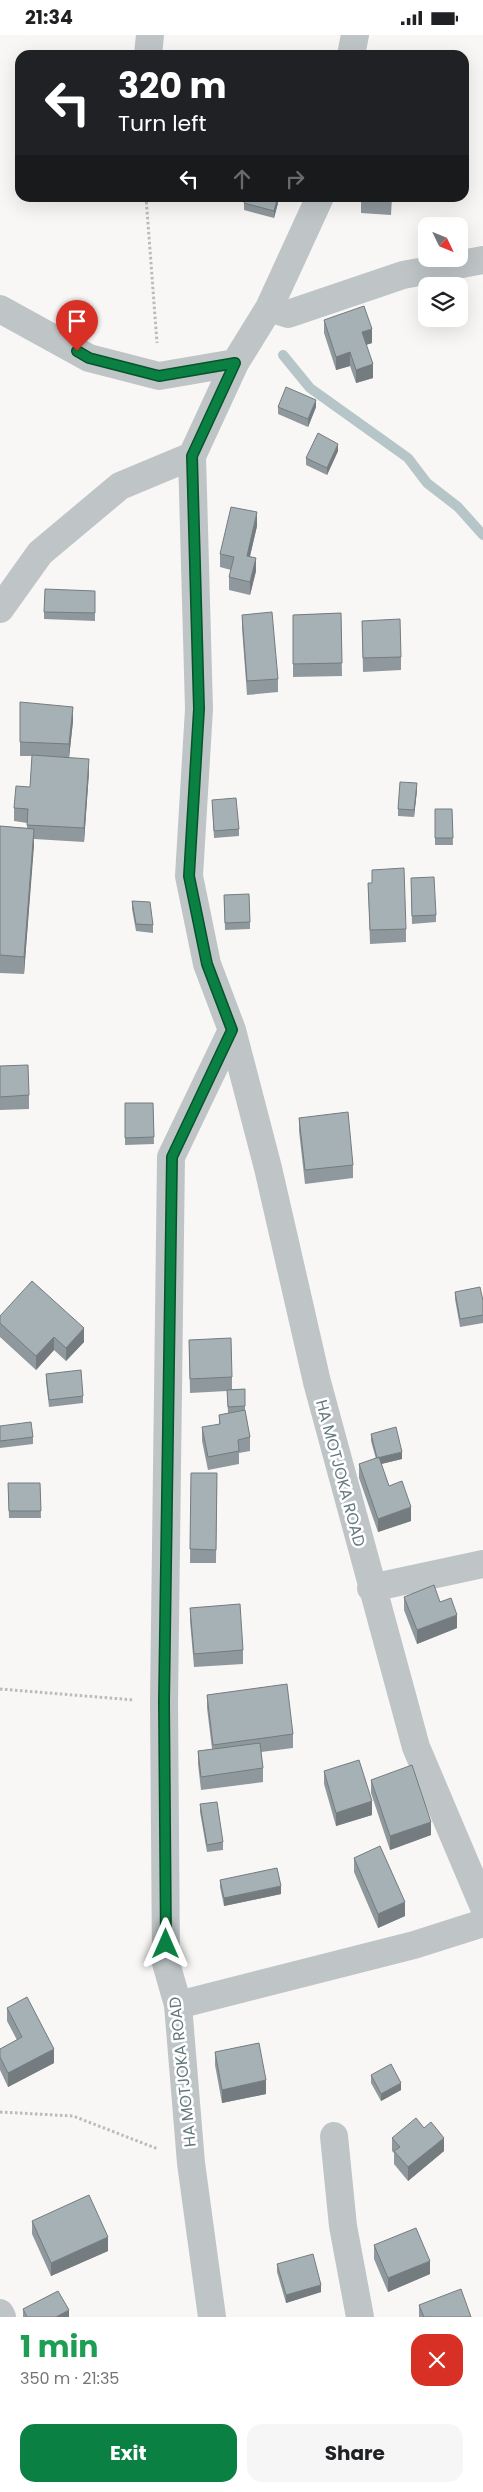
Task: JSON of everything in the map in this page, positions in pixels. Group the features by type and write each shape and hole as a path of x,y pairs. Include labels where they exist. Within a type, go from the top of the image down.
{"street":[{"path":"148,50 150,35"},
{"path":"352,50 355,35"},
{"name":"HA MOTJOKA ROAD","path":"318,202 269,308 235,363 192,456 199,709 189,876 207,964 232,1030 268,1168 317,1382 416,1747 483,1905"},
{"path":"269,308 288,314 403,275 483,261"},
{"path":"0,309 89,358 159,376 235,363"},
{"path":"0,609 40,553 120,485 192,456"},
{"name":"HA MOTJOKA ROAD","path":"212,2317 191,2163 178,2005 166,1963 164,1702 172,1157 232,1030"},
{"path":"372,1588 483,1564"},
{"path":"178,2005 414,1945 483,1923"},
{"path":"334,2136 343,2226 360,2317"},
{"path":"0,2313 2,2317"}],"path":[{"path":"146,202 159,376"},
{"path":"0,1689 164,1702"},
{"path":"0,2112 73,2116 191,2163"}],"building":[{"path":"244,202 277,202 274,211"},
{"path":"364,306 372,329 362,332 373,364 356,370 350,352 336,357 324,320"},
{"path":"286,387 316,400 308,419 278,407"},
{"path":"318,433 338,444 327,468 306,458"},
{"path":"231,507 257,512 247,556 256,558 250,582 229,577 234,557 220,554"},
{"path":"45,589 95,591 95,613 44,612"},
{"path":"272,612 278,679 247,681 242,615"},
{"path":"341,613 342,663 293,664 293,615"},
{"path":"400,619 401,657 363,658 362,621"},
{"path":"20,702 73,707 69,744 20,742"},
{"path":"32,755 89,759 84,828 27,825 28,809 14,808 16,786 30,787"},
{"path":"400,782 417,783 414,810 398,809"},
{"path":"236,798 239,829 214,831 212,800"},
{"path":"435,809 452,809 453,838 435,838"},
{"path":"0,826 34,829 24,957 0,955"},
{"path":"404,868 406,929 370,930 368,883 372,883 372,870"},
{"path":"434,877 436,915 412,916 411,878"},
{"path":"249,894 250,922 225,923 224,895"},
{"path":"132,901 150,902 153,925 136,924"},
{"path":"28,1065 29,1095 0,1097 0,1066"},
{"path":"125,1103 153,1103 154,1137 125,1138"},
{"path":"348,1112 353,1165 305,1170 299,1118"},
{"path":"32,1281 84,1328 66,1348 54,1337 36,1356 0,1323 0,1316"},
{"path":"480,1287 483,1315 460,1319 455,1292"},
{"path":"231,1338 232,1377 190,1379 189,1340"},
{"path":"81,1370 83,1396 49,1400 46,1374"},
{"path":"245,1389 245,1406 228,1407 227,1390"},
{"path":"245,1410 250,1437 238,1440 239,1451 208,1457 202,1427 220,1424 219,1415"},
{"path":"31,1422 33,1437 0,1441 0,1426"},
{"path":"396,1427 402,1452 377,1458 371,1434"},
{"path":"379,1457 389,1486 402,1481 411,1507 378,1519 359,1464"},
{"path":"191,1473 217,1473 216,1550 190,1549"},
{"path":"8,1483 40,1483 41,1511 9,1511"},
{"path":"434,1585 440,1602 451,1598 457,1615 417,1630 404,1597"},
{"path":"240,1604 243,1650 194,1654 190,1608"},
{"path":"287,1684 293,1734 213,1745 207,1695"},
{"path":"260,1743 263,1768 201,1777 198,1751"},
{"path":"359,1760 372,1801 336,1813 324,1771"},
{"path":"412,1765 431,1822 390,1836 371,1780"},
{"path":"217,1802 223,1842 207,1845 200,1804"},
{"path":"380,1846 405,1902 378,1914 354,1858"},
{"path":"277,1868 281,1886 224,1898 220,1880"},
{"path":"27,1997 54,2049 8,2073 0,2057 0,2049 22,2037 7,2008"},
{"path":"259,2043 266,2080 222,2090 215,2052"},
{"path":"391,2064 401,2083 381,2094 371,2075"},
{"path":"416,2118 424,2128 431,2122 444,2138 408,2167 394,2151 400,2147 392,2138"},
{"path":"89,2195 108,2237 51,2263 32,2221"},
{"path":"416,2228 430,2261 388,2278 374,2245"},
{"path":"313,2254 321,2285 286,2295 277,2264"},
{"path":"461,2289 471,2317 424,2317 419,2305"},
{"path":"58,2291 69,2310 56,2317 27,2317 23,2309"}],"waterway":[{"path":"283,355 310,388 408,458 427,483 458,507 483,535"}],"route":[{"path":"77,351 89,358 159,376 235,363 192,456 199,709 189,876 207,964 232,1030 172,1157 164,1702 166,1944"}]}
